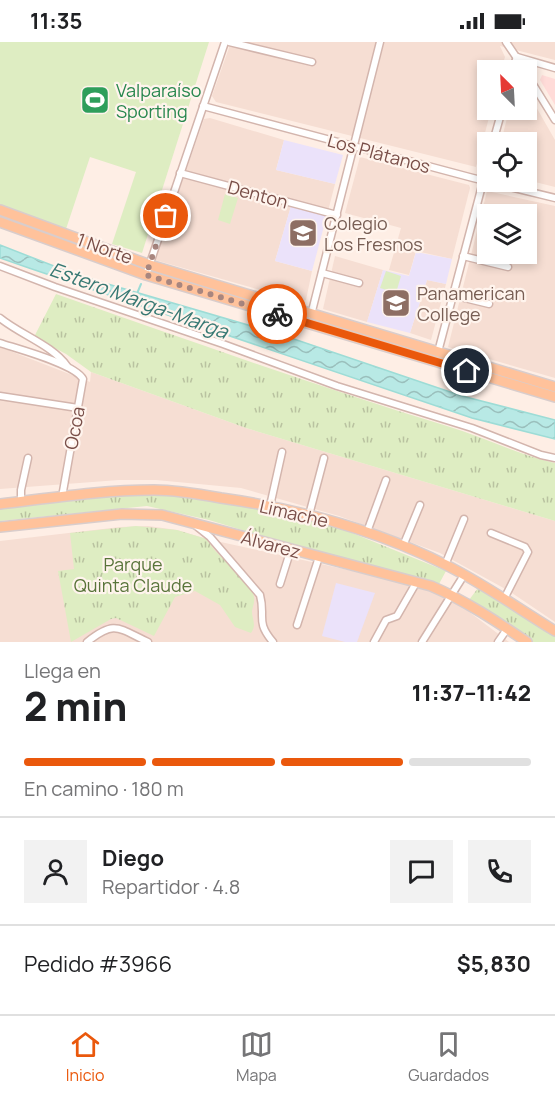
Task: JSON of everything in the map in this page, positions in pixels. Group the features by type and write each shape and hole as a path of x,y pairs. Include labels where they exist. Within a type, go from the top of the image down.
{"main road":[{"name":"1 Norte","path":"0,210 150,265 555,387"},
{"name":"1 Norte","path":"0,222 146,275 555,397"},
{"name":"Limache","path":"4,503 145,491 179,492 270,506 309,515 367,532 445,565 555,631"},
{"name":"Álvarez","path":"0,526 144,514 190,521 416,583 452,596 527,642"}],"street":[{"path":"146,275 227,42 312,62"},
{"path":"310,315 380,42"},
{"path":"506,42 519,60"},
{"path":"517,57 555,68"},
{"path":"537,90 555,120"},
{"name":"Los Plátanos","path":"203,106 477,179"},
{"name":"Denton","path":"180,173 337,215"},
{"path":"438,352 480,192"},
{"name":"Los Plátanos","path":"530,192 555,198"},
{"path":"463,256 508,267"},
{"path":"0,266 337,386 472,428 541,455 555,458"},
{"path":"322,273 359,283"},
{"path":"453,295 489,304"},
{"path":"0,318 14,330 60,356 68,367"},
{"path":"0,343 68,367"},
{"name":"Ocoa","path":"62,497 83,379 79,373 68,367"},
{"path":"0,396 78,408"},
{"path":"270,506 282,452"},
{"path":"21,501 28,458"},
{"path":"309,515 324,458"},
{"path":"367,532 386,480"},
{"path":"402,546 420,505"},
{"path":"445,565 464,519"},
{"path":"190,521 210,537 260,595 263,607 260,619 262,627 273,642"},
{"path":"491,533 525,547 528,552 504,599"},
{"path":"280,584 291,549"},
{"path":"297,625 319,557"},
{"path":"422,642 464,575"},
{"path":"374,642 386,620 397,616 416,583"},
{"path":"87,642 102,630 116,627 148,642"},
{"path":"498,642 507,629"}],"shaded area":[{"path":"231,42 555,42 555,60 500,46 504,60 477,60 477,120 488,120 485,132 477,132 476,167 216,102 212,96"},
{"path":"542,75 555,79 555,105 540,80"},
{"path":"537,108 555,140 555,187 537,182 537,132 504,132 506,120 537,120"},
{"path":"210,118 284,140 276,170 335,184 327,215 291,206 275,261 312,271 306,300 302,302 155,260 204,119"},
{"path":"284,140 343,155 335,184 276,170"},
{"path":"360,157 469,185 452,259 416,251 409,275 389,270 401,228 345,213"},
{"path":"487,192 555,206 555,378 448,347 477,231 477,264 537,264 537,204 484,204"},
{"name":"Colegio Los Fresnos","path":"291,206 327,215 312,271 275,261"},
{"name":"Panamerican College","path":"416,252 452,259 446,284 427,280 410,333 367,322 383,270 409,276"},
{"path":"335,256 383,270 367,322 323,309"},
{"path":"427,280 446,284 431,340 410,333"},
{"path":"0,347 90,382 91,372 246,428 555,521 555,622 509,591 440,553 339,516 241,488 156,480 119,480 0,489"},
{"path":"148,526 177,530 207,539 430,588 456,602 509,642 0,642 0,541 120,527"},
{"path":"336,583 375,593 357,642 345,642 322,636"}],"green space":[{"name":"Valparaíso Sporting","path":"0,42 209,42 142,253 112,244 136,172 90,157 66,229 0,205"},
{"path":"225,194 238,198 230,224 218,220"},
{"path":"386,271 401,276 396,293 380,288"},
{"path":"170,275 555,390 555,392 169,277"},
{"path":"56,294 300,379 461,430 555,463 555,521 246,428 91,372 66,354 34,337"},
{"path":"142,493 176,495 320,520 446,571 439,584 325,555 209,520 147,506 0,521 0,509"},
{"name":"Parque Quinta Claude","path":"136,526 177,530 207,539 218,554 247,581 252,589 254,624 251,633 235,627 220,605 195,591 175,597 154,636 116,618 71,642 58,571 74,569 70,533"},
{"path":"478,588 555,635 555,642 533,642 469,600"}],"water":[{"name":"Estero Marga-Marga","path":"0,245 77,275 282,335 462,396 555,420 555,439 472,418 0,258"}],"waterway":[{"name":"Estero Marga-Marga","path":"136,296 141,284"}],"way so far":[{"path":"166,216 146,275 277,314"}],"place":[{"name":"Valparaíso Sporting","path":"95,100"},
{"name":"Colegio Los Fresnos","path":"303,233"},
{"name":"Panamerican College","path":"396,303"}],"route":[{"path":"277,314 467,371"}]}
